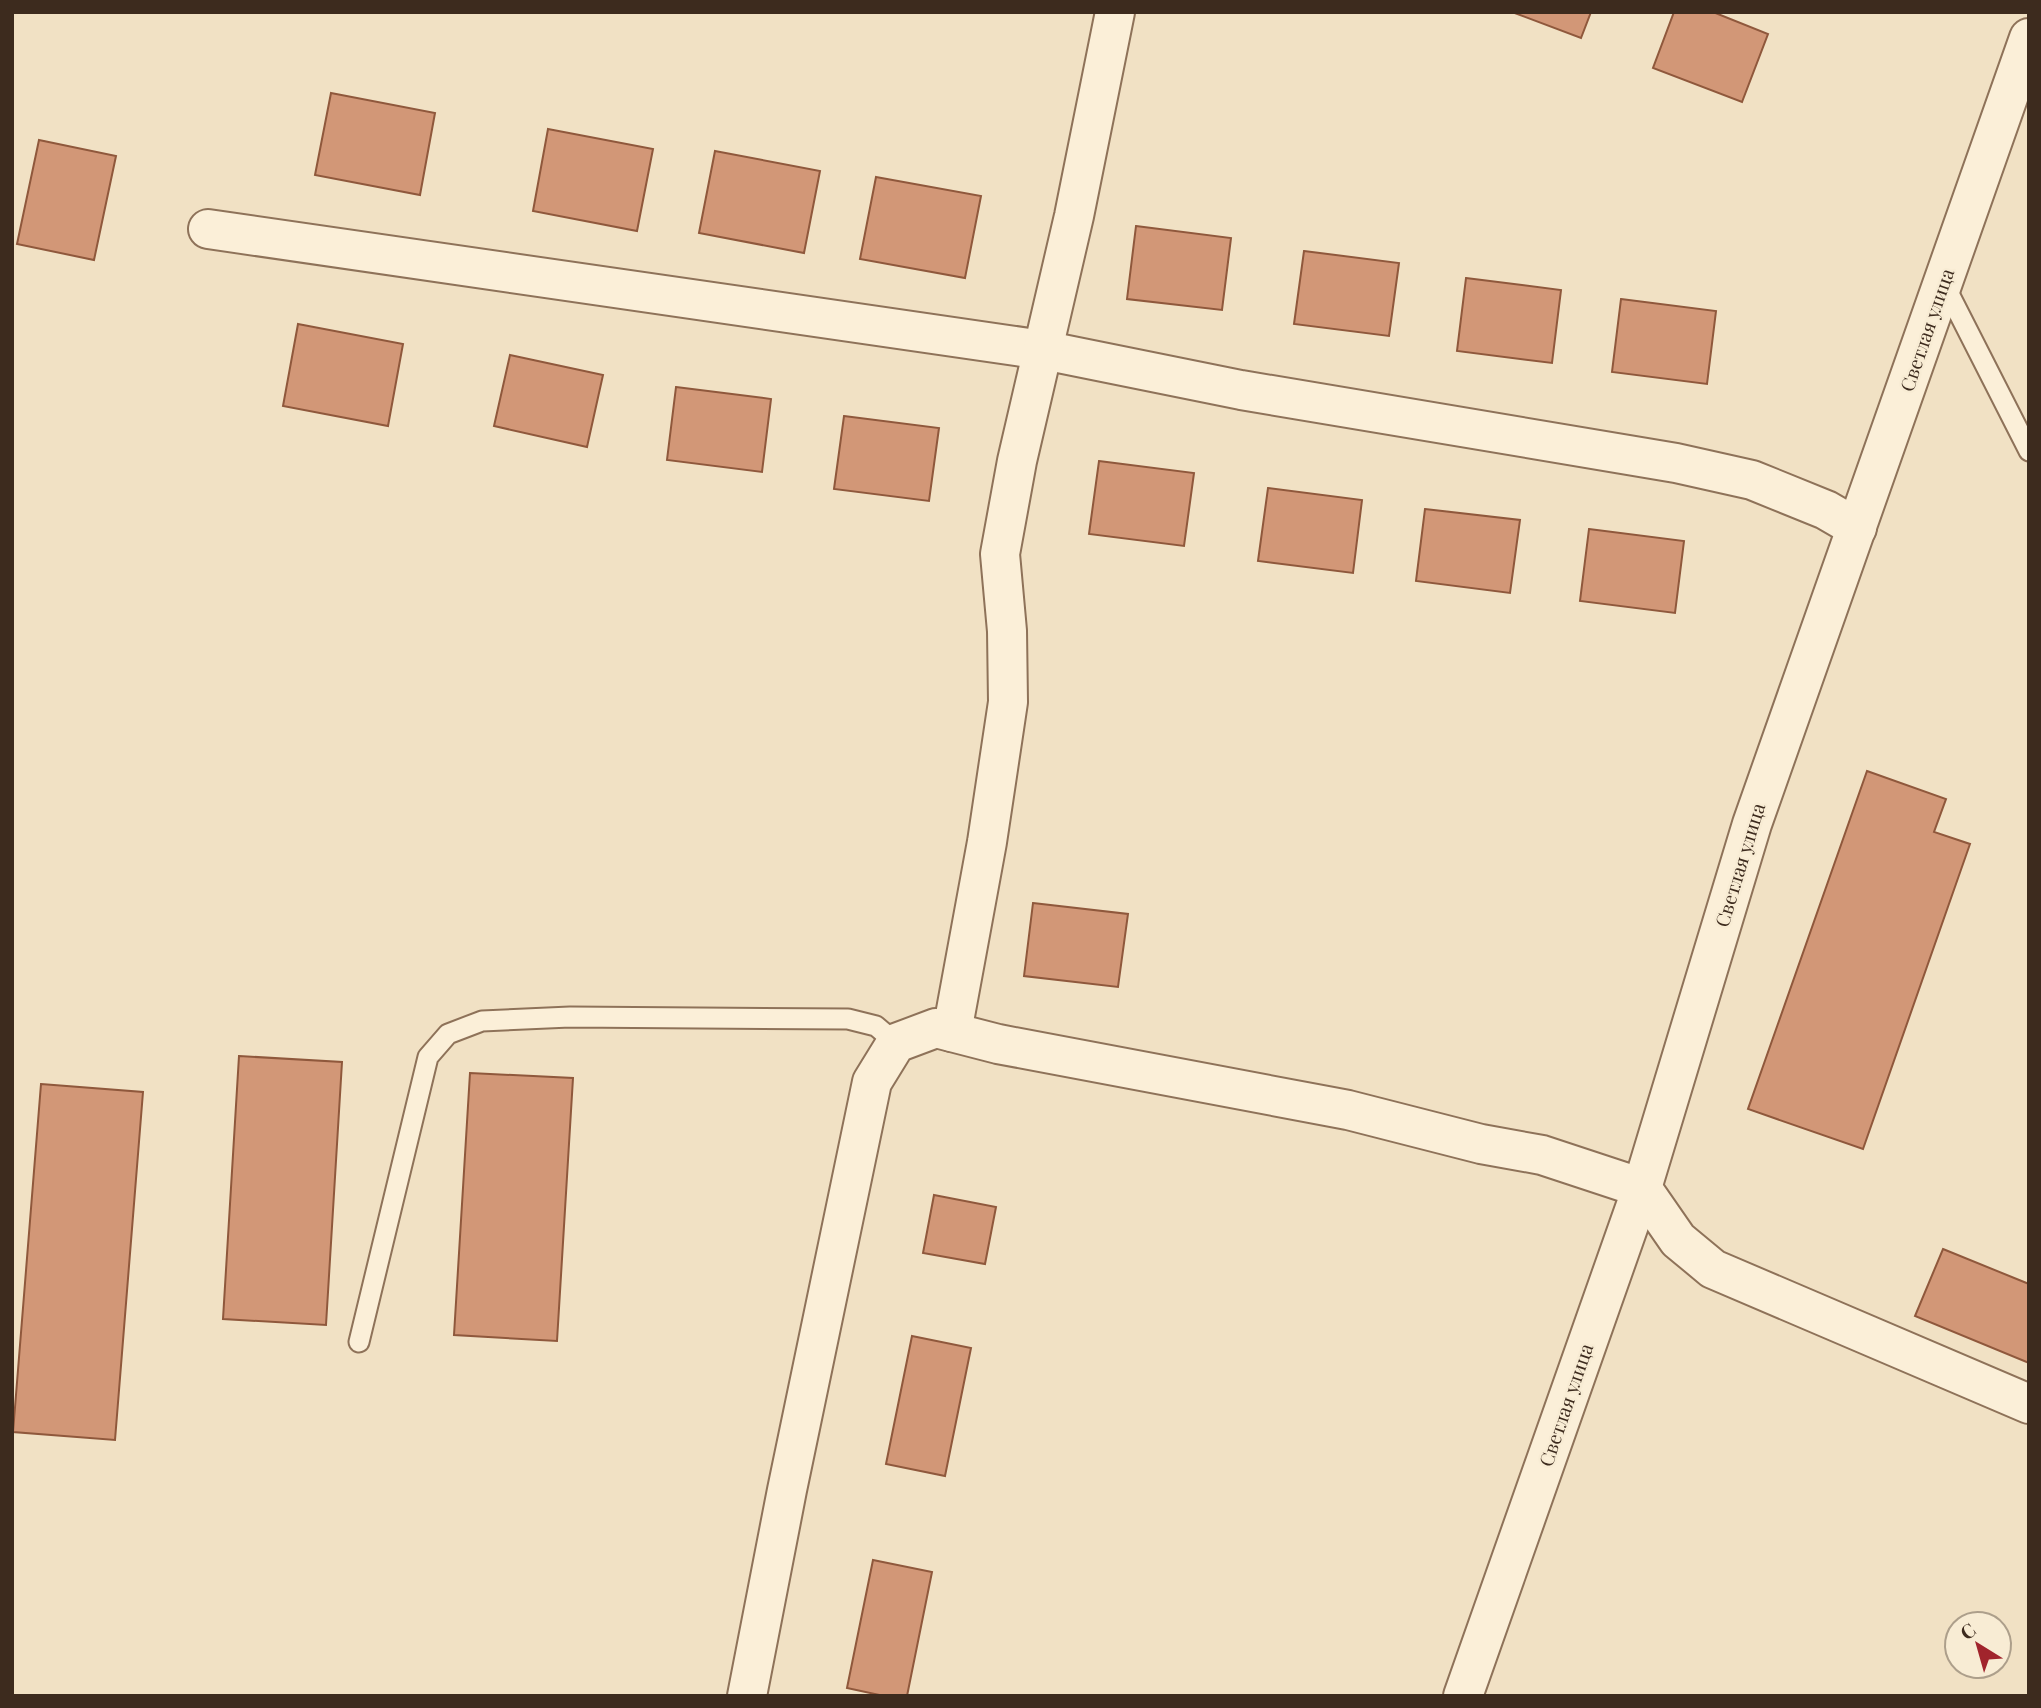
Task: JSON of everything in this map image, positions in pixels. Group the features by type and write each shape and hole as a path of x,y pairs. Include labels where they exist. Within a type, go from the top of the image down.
{"street":[{"path":"952,1032 987,842 1008,702 1007,631 1000,554 1017,461 1074,216 1115,12"},
{"name":"Светлая улица","path":"1463,1696 1642,1188 1752,824 2029,38"},
{"path":"208,229 1043,350 1241,390 1689,466 1752,480 1826,510 1857,528"},
{"path":"747,1696 872,1083 896,1043 936,1028 998,1044 1348,1110 1481,1144 1542,1154 1642,1188 1678,1240 1713,1269 2029,1404"}],"lane":[{"path":"1943,283 2029,451"},
{"path":"359,1342 428,1057 448,1034 482,1021 570,1017 848,1019 876,1026 896,1043"}],"building":[{"path":"1512,12 1591,12 1581,38"},
{"path":"1674,12 1713,12 1768,34 1742,102 1653,68"},
{"path":"331,93 435,113 420,195 315,175"},
{"path":"548,129 653,149 637,231 533,211"},
{"path":"39,140 116,156 94,260 17,244"},
{"path":"715,151 820,171 804,253 699,233"},
{"path":"876,177 981,196 965,278 860,259"},
{"path":"1136,226 1231,238 1222,310 1127,299"},
{"path":"1304,251 1399,263 1389,336 1294,324"},
{"path":"1466,278 1561,290 1552,363 1457,351"},
{"path":"1621,299 1716,311 1707,384 1612,372"},
{"path":"298,324 403,344 388,426 283,406"},
{"path":"510,355 603,375 587,447 494,426"},
{"path":"676,387 771,399 762,472 667,460"},
{"path":"844,416 939,428 929,501 834,489"},
{"path":"1099,461 1194,473 1184,546 1089,534"},
{"path":"1268,488 1362,500 1353,573 1258,561"},
{"path":"1425,509 1520,520 1510,593 1416,581"},
{"path":"1589,529 1684,541 1675,613 1580,601"},
{"path":"1867,771 1946,799 1934,832 1970,844 1863,1149 1748,1109"},
{"path":"1033,903 1128,914 1118,987 1024,976"},
{"path":"239,1056 342,1062 326,1325 223,1319"},
{"path":"470,1073 573,1078 557,1341 454,1335"},
{"path":"41,1084 143,1092 115,1440 13,1432"},
{"path":"934,1195 996,1207 985,1264 923,1253"},
{"path":"1943,1249 2029,1284 2029,1363 1915,1316"},
{"path":"912,1336 971,1348 945,1476 886,1464"},
{"path":"873,1560 932,1572 907,1696 884,1696 847,1688"}]}
